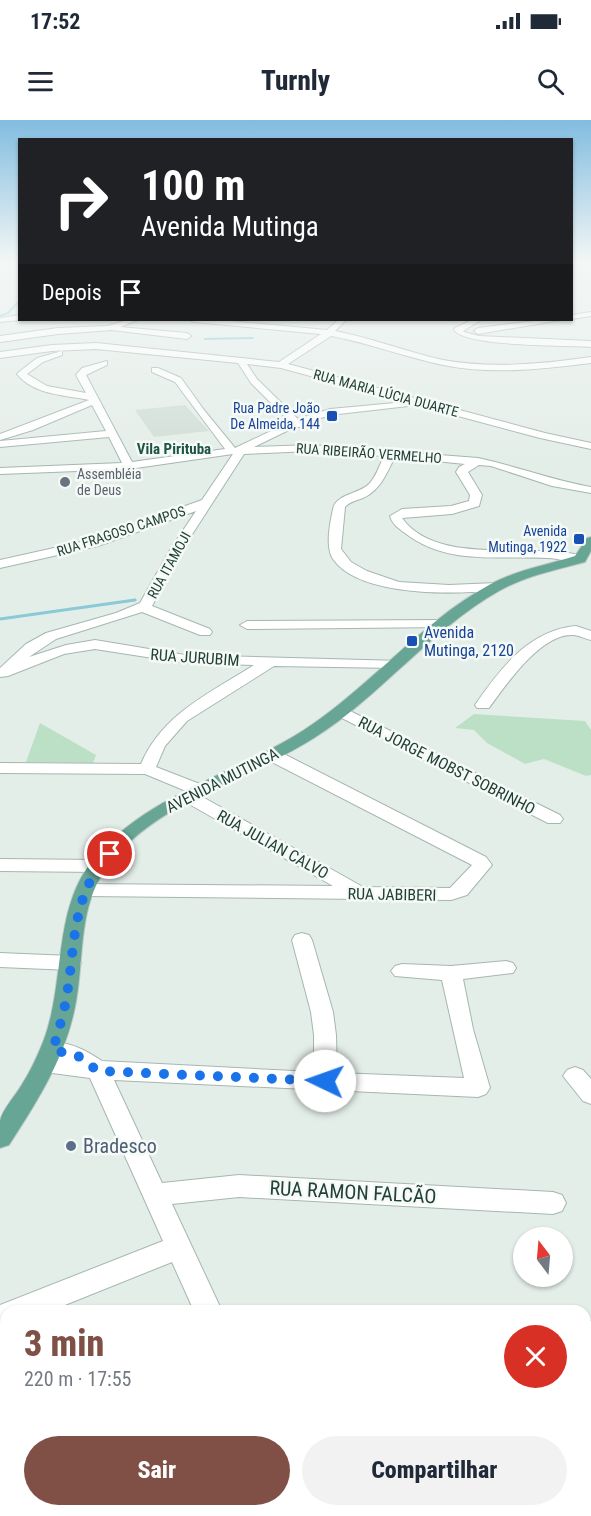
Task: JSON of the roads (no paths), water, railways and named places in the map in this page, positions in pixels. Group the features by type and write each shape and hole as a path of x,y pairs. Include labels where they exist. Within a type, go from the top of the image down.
{"main road":[{"path":"591,541 580,559 591,567"},
{"name":"AVENIDA MUTINGA","path":"0,1138 49,1057 65,1004 73,935 85,890 99,866 134,830 193,794 309,734 340,711 443,624 496,587 580,559"}],"street":[{"path":"56,327 58,331"},
{"path":"275,327 329,333 378,343 443,362 471,366 510,368 591,360"},
{"path":"281,365 335,327"},
{"path":"463,327 458,330 461,334 479,339 591,344"},
{"path":"461,334 508,327"},
{"path":"0,341 58,331 109,328 187,336"},
{"path":"0,341 91,333 97,329"},
{"path":"78,346 40,360 22,374 27,381 42,387 93,398"},
{"name":"RUA MARIA LÚCIA DUARTE","path":"0,355 78,346 140,349 281,365 548,437 591,446"},
{"path":"240,360 254,381 298,424"},
{"path":"104,363 82,372 129,466"},
{"path":"155,370 178,380 200,412 237,451 259,439 331,412 423,403"},
{"path":"0,437 29,428 93,398"},
{"path":"0,444 111,434"},
{"name":"RUA RIBEIRÃO VERMELHO","path":"0,471 129,466 237,451 311,448 478,461 506,467 556,484 591,490"},
{"name":"RUA ITAMOJI","path":"2,674 31,647 51,636 143,608 151,599 176,550 237,451"},
{"path":"391,453 375,485 361,495 345,500 339,506 335,549 338,557 346,565 362,574 398,586 439,589 496,587"},
{"path":"478,461 463,469 462,472 476,495 475,503 452,510 402,513 396,516 397,520 430,544 453,552 550,553 580,559"},
{"name":"RUA FRAGOSO CAMPOS","path":"1,566 94,543 206,503"},
{"path":"143,608 205,632"},
{"path":"247,626 443,624"},
{"path":"483,705 519,660 542,641 554,634 572,630 591,636"},
{"name":"RUA JURUBIM","path":"2,674 44,656 99,644 165,658 397,664"},
{"path":"0,768 147,770 157,745 181,718 271,661"},
{"name":"RUA JORGE MOBST SOBRINHO","path":"340,711 554,819"},
{"name":"RUA JABIBERI","path":"85,890 456,893 483,865 272,755"},
{"name":"RUA JULIAN CALVO","path":"147,770 193,794 359,892"},
{"path":"0,865 99,866"},
{"path":"302,940 322,1012 325,1035 325,1081"},
{"path":"0,960 70,963"},
{"path":"402,971 452,973 506,968"},
{"path":"49,1057 98,1071 478,1088 462,1029 452,973"},
{"path":"98,1071 205,1305"},
{"path":"583,1075 591,1095"},
{"name":"RUA RAMON FALCÃO","path":"154,1195 239,1186 553,1203"},
{"path":"33,1305 179,1247"}],"waterway":[{"path":"205,339 253,338"},
{"path":"0,619 135,600"}],"place":[{"name":"Rua Padre João De Almeida, 144","path":"332,416"},
{"name":"Assembléia de Deus","path":"65,482"},
{"name":"Avenida Mutinga, 1922","path":"579,539"},
{"name":"Avenida Mutinga, 2120","path":"412,641"},
{"name":"Bradesco","path":"71,1146"}],"district":[{"name":"Vila Pirituba","path":"174,449"}]}
